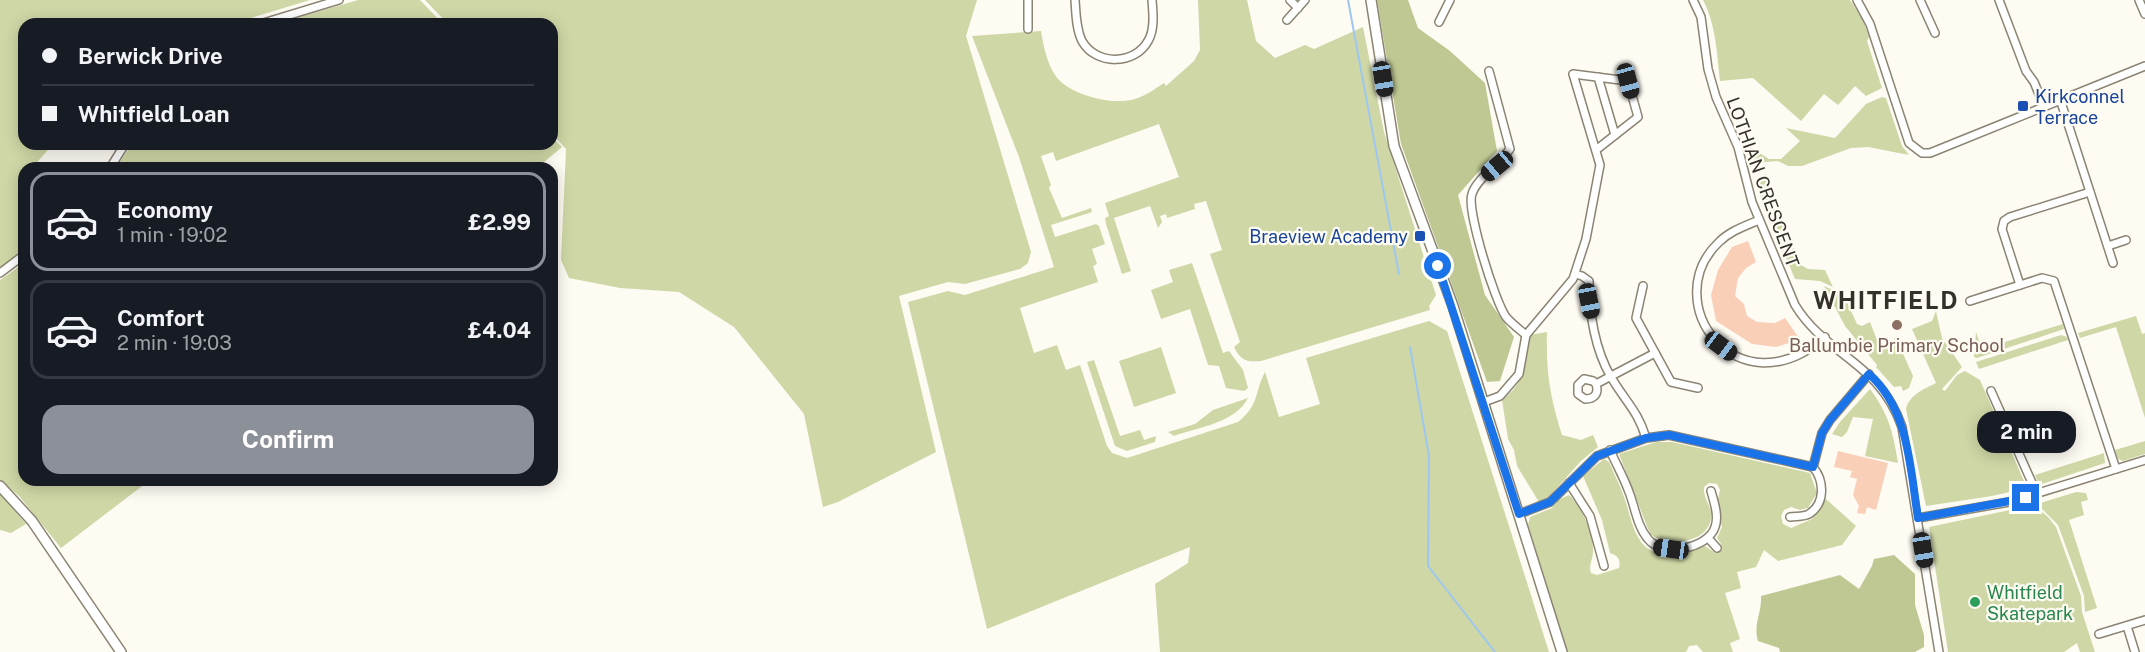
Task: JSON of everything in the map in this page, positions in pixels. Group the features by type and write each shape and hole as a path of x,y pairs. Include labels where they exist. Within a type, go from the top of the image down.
{"street":[{"path":"280,18 339,0"},
{"path":"1028,0 1028,28"},
{"path":"1075,0 1078,29 1083,42 1092,52 1114,60 1137,53 1148,41 1153,28 1152,0"},
{"path":"1290,0 1298,8"},
{"path":"1287,20 1305,0"},
{"path":"1371,0 1394,146 1453,306 1563,652"},
{"path":"1439,22 1450,0"},
{"name":"LOTHIAN CRESCENT","path":"1693,0 1701,17 1712,86 1738,147 1752,202 1796,305 1804,319 1869,374 1892,401 1900,420 1939,652"},
{"path":"1857,0 1870,24 1909,143 1915,150 1922,153 1930,153 2145,66"},
{"path":"1920,0 1935,33"},
{"path":"1999,0 2026,71 2034,82 2044,106"},
{"path":"2139,0 2145,14"},
{"path":"1489,71 1510,149 1497,166 1477,183 1470,196 1472,213 1494,292 1506,316 1526,335"},
{"path":"1484,402 1500,396 1519,374 1526,335 1575,274 1586,239 1600,165 1573,74 1628,81 1638,117 1596,150"},
{"path":"1598,77 1615,135"},
{"path":"2060,99 2113,263"},
{"path":"2020,285 2001,229 2004,222 2010,217 2090,192"},
{"path":"1759,220 1730,233 1719,242 1701,268 1697,297 1705,326 1721,346 1732,355 1759,363 1778,363 1797,357 1825,337"},
{"path":"2108,246 2126,240"},
{"path":"0,273 18,260"},
{"path":"1575,274 1589,282 1589,301 1598,346 1610,376 1640,418 1646,438"},
{"path":"1970,301 2048,278 2054,281 2116,469"},
{"path":"1643,286 1636,318 1671,382 1698,388"},
{"path":"1596,384 1655,353"},
{"path":"1790,517 1809,514 1816,507 1822,494 1821,482 1813,467 1822,433 1830,420 1869,374"},
{"path":"1991,391 2037,495"},
{"path":"1519,514 1550,502 1587,463 1610,450 1646,438 1669,435 1813,467"},
{"path":"1610,450 1629,491 1642,531 1649,542 1659,547 1671,549 1698,543 1708,538 1717,519 1711,491"},
{"path":"1918,518 2037,495 2145,460"},
{"path":"1569,483 1590,516 1604,566"},
{"path":"0,486 32,521 121,652"},
{"path":"1708,538 1717,548"},
{"path":"2099,634 2145,620"},
{"path":"2127,626 2136,652"}],"green space":[{"path":"0,0 310,0 251,18 18,18 18,150 48,150 37,162 18,162 18,256 0,269"},
{"path":"358,0 420,0 437,18 296,18"},
{"path":"425,0 977,0 966,36 1031,252 1028,263 1020,269 965,284 948,282 899,296 936,452 838,502 823,507 804,414 734,327 679,292 620,288 569,278 561,260 566,149 558,140 558,18 442,18"},
{"path":"1198,0 1247,0 1256,41 1275,58 1305,45 1314,49 1363,27 1384,132 1436,295 1429,306 1430,310 1261,361 1248,361 1242,358 1234,347 1240,342 1210,254 1222,250 1206,201 1194,204 1195,209 1167,218 1166,214 1160,216 1162,222 1158,228 1150,206 1114,218 1131,271 1122,274 1106,224 1105,218 1109,216 1105,203 1179,177 1159,124 1056,161 1053,152 1041,156 1051,185 1049,188 1062,218 1091,208 1092,212 1051,225 1055,237 1096,224 1099,226 1105,244 1092,249 1097,264 1093,266 1098,282 1020,308 1034,353 1057,345 1066,370 1080,365 1107,446 1112,453 1127,458 1238,422 1250,410 1265,372 1279,417 1320,404 1306,358 1429,321 1447,331 1549,652 1160,652 1155,584 1188,563 1190,547 987,629 908,302 948,291 965,295 1054,267 1019,157 972,36 1041,31 1050,65 1061,82 1092,97 1126,101 1142,96 1164,83 1166,86 1194,61 1200,50"},
{"path":"1377,0 1408,0 1418,28 1450,51 1485,83 1497,151 1458,195 1485,295 1514,337 1500,381 1487,382 1401,144"},
{"path":"1703,0 1850,0 1863,20 1882,88 1866,96 1855,86 1838,105 1824,94 1801,121 1753,78 1720,81 1713,29"},
{"path":"1882,97 1886,98 1902,146 1909,155 1868,147 1851,148 1802,166 1788,166 1778,161 1754,163 1746,144 1769,159 1781,159 1800,141 1786,128 1835,138 1866,104"},
{"path":"558,143 562,147 544,162 120,162 128,150 558,150"},
{"path":"1766,174 1769,177 1770,196 1801,265 1808,269 1825,270 1833,287 1820,281 1795,279 1761,198 1758,180"},
{"path":"1192,263 1223,353 1229,351 1243,370 1248,388 1244,391 1226,388 1219,366 1208,365 1190,309 1161,319 1151,290 1173,282 1169,270"},
{"path":"18,267 18,486 142,486 61,548 19,496 0,480 0,280"},
{"path":"1824,286 1835,291 1841,289 1857,324 1862,326 1870,322 1880,348 1895,345 1894,338 1896,338 1913,376 1909,388 1903,391 1901,386 1894,387 1876,367 1877,365 1845,326"},
{"path":"1936,311 1942,338 1962,367 1942,389 1945,391 1957,375 1965,371 1980,380 2027,488 1926,506 1906,409 1914,396 1936,383 1912,329 1932,321"},
{"path":"2136,316 2142,334 2145,333 2145,418 2116,327 2080,338 2078,333"},
{"path":"2063,324 2064,329 1977,358 1974,357 1976,332 1982,349"},
{"path":"1547,332 1550,384 1562,435 1581,440 1593,435 1598,447 1581,461 1547,499 1539,502 1517,466 1514,450 1508,439 1502,400 1520,379 1529,335"},
{"path":"2061,335 2067,337 2068,340 1979,369 1976,362"},
{"path":"1161,347 1176,393 1134,407 1119,361"},
{"path":"1094,360 1120,436 1140,430 1144,440 1156,436 1155,442 1127,451 1115,446 1087,362"},
{"path":"1870,389 1882,407 1889,424 1898,463 1865,456 1873,419 1853,417 1847,432 1842,437 1832,434"},
{"path":"1248,398 1234,413 1216,423 1174,436 1168,432 1195,424 1213,410"},
{"path":"2145,441 2145,454 2123,461 2118,459 2115,450"},
{"path":"1656,442 1672,442 1810,473 1817,493 1808,508 1800,510 1791,507 1784,510 1781,516 1783,524 1791,528 1812,519 1826,499 1856,526 1842,545 1778,561 1764,550 1756,567 1737,572 1741,588 1725,593 1740,639 1730,643 1733,652 1703,652 1697,645 1689,646 1686,652 1567,652 1528,525 1530,517 1552,508 1558,500 1569,495 1582,512 1589,527 1593,552 1591,573 1597,575 1619,568 1620,562 1610,553 1602,520 1583,476 1604,459 1609,462 1638,537 1651,551 1668,555 1688,552 1705,546 1715,553 1721,550 1721,544 1717,538 1722,527 1717,504 1720,490 1717,484 1709,483 1704,487 1711,514 1710,524 1698,537 1678,542 1658,539 1650,534 1619,454"},
{"path":"2104,453 2105,463 2039,485 2035,475"},
{"path":"2076,492 2086,493 2088,500 2081,502 2084,515 2069,520 2097,608 2085,612 2084,596 2058,525 2037,504"},
{"path":"0,494 26,524 11,533 0,530"},
{"path":"2034,505 2056,527 2081,596 2082,612 2095,652 2080,652 2077,643 2064,652 1948,652 1929,527"},
{"path":"1894,555 1915,574 1915,605 1924,635 1924,647 1915,652 1780,652 1779,648 1758,641 1756,629 1761,596 1840,575 1859,589 1874,559"}],"building":[{"path":"1748,241 1756,262 1746,268 1738,278 1735,296 1744,304 1747,316 1757,322 1775,323 1785,318 1799,338 1792,342 1776,347 1752,344 1716,321 1711,295 1718,270 1732,247"},
{"path":"1838,451 1888,463 1876,510 1867,507 1865,514 1857,513 1859,506 1853,495 1857,479 1850,477 1852,471 1834,467"}],"waterway":[{"path":"1348,0 1399,274"},
{"path":"1410,347 1429,456 1428,566 1495,652"}],"place":[{"name":"Kirkconnel Terrace","path":"2023,106"},
{"name":"Braeview Academy","path":"1420,236"},
{"name":"Ballumbie Primary School","path":"1897,325"},
{"name":"Whitfield Skatepark","path":"1975,602"}],"district":[{"name":"WHITFIELD","path":"1886,300"}],"route":[{"path":"1438,266 1453,306 1519,514 1550,502 1587,463 1597,456 1656,436 1669,435 1813,467 1822,433 1830,420 1869,374 1880,384 1898,414 1918,518 2026,498"}]}
